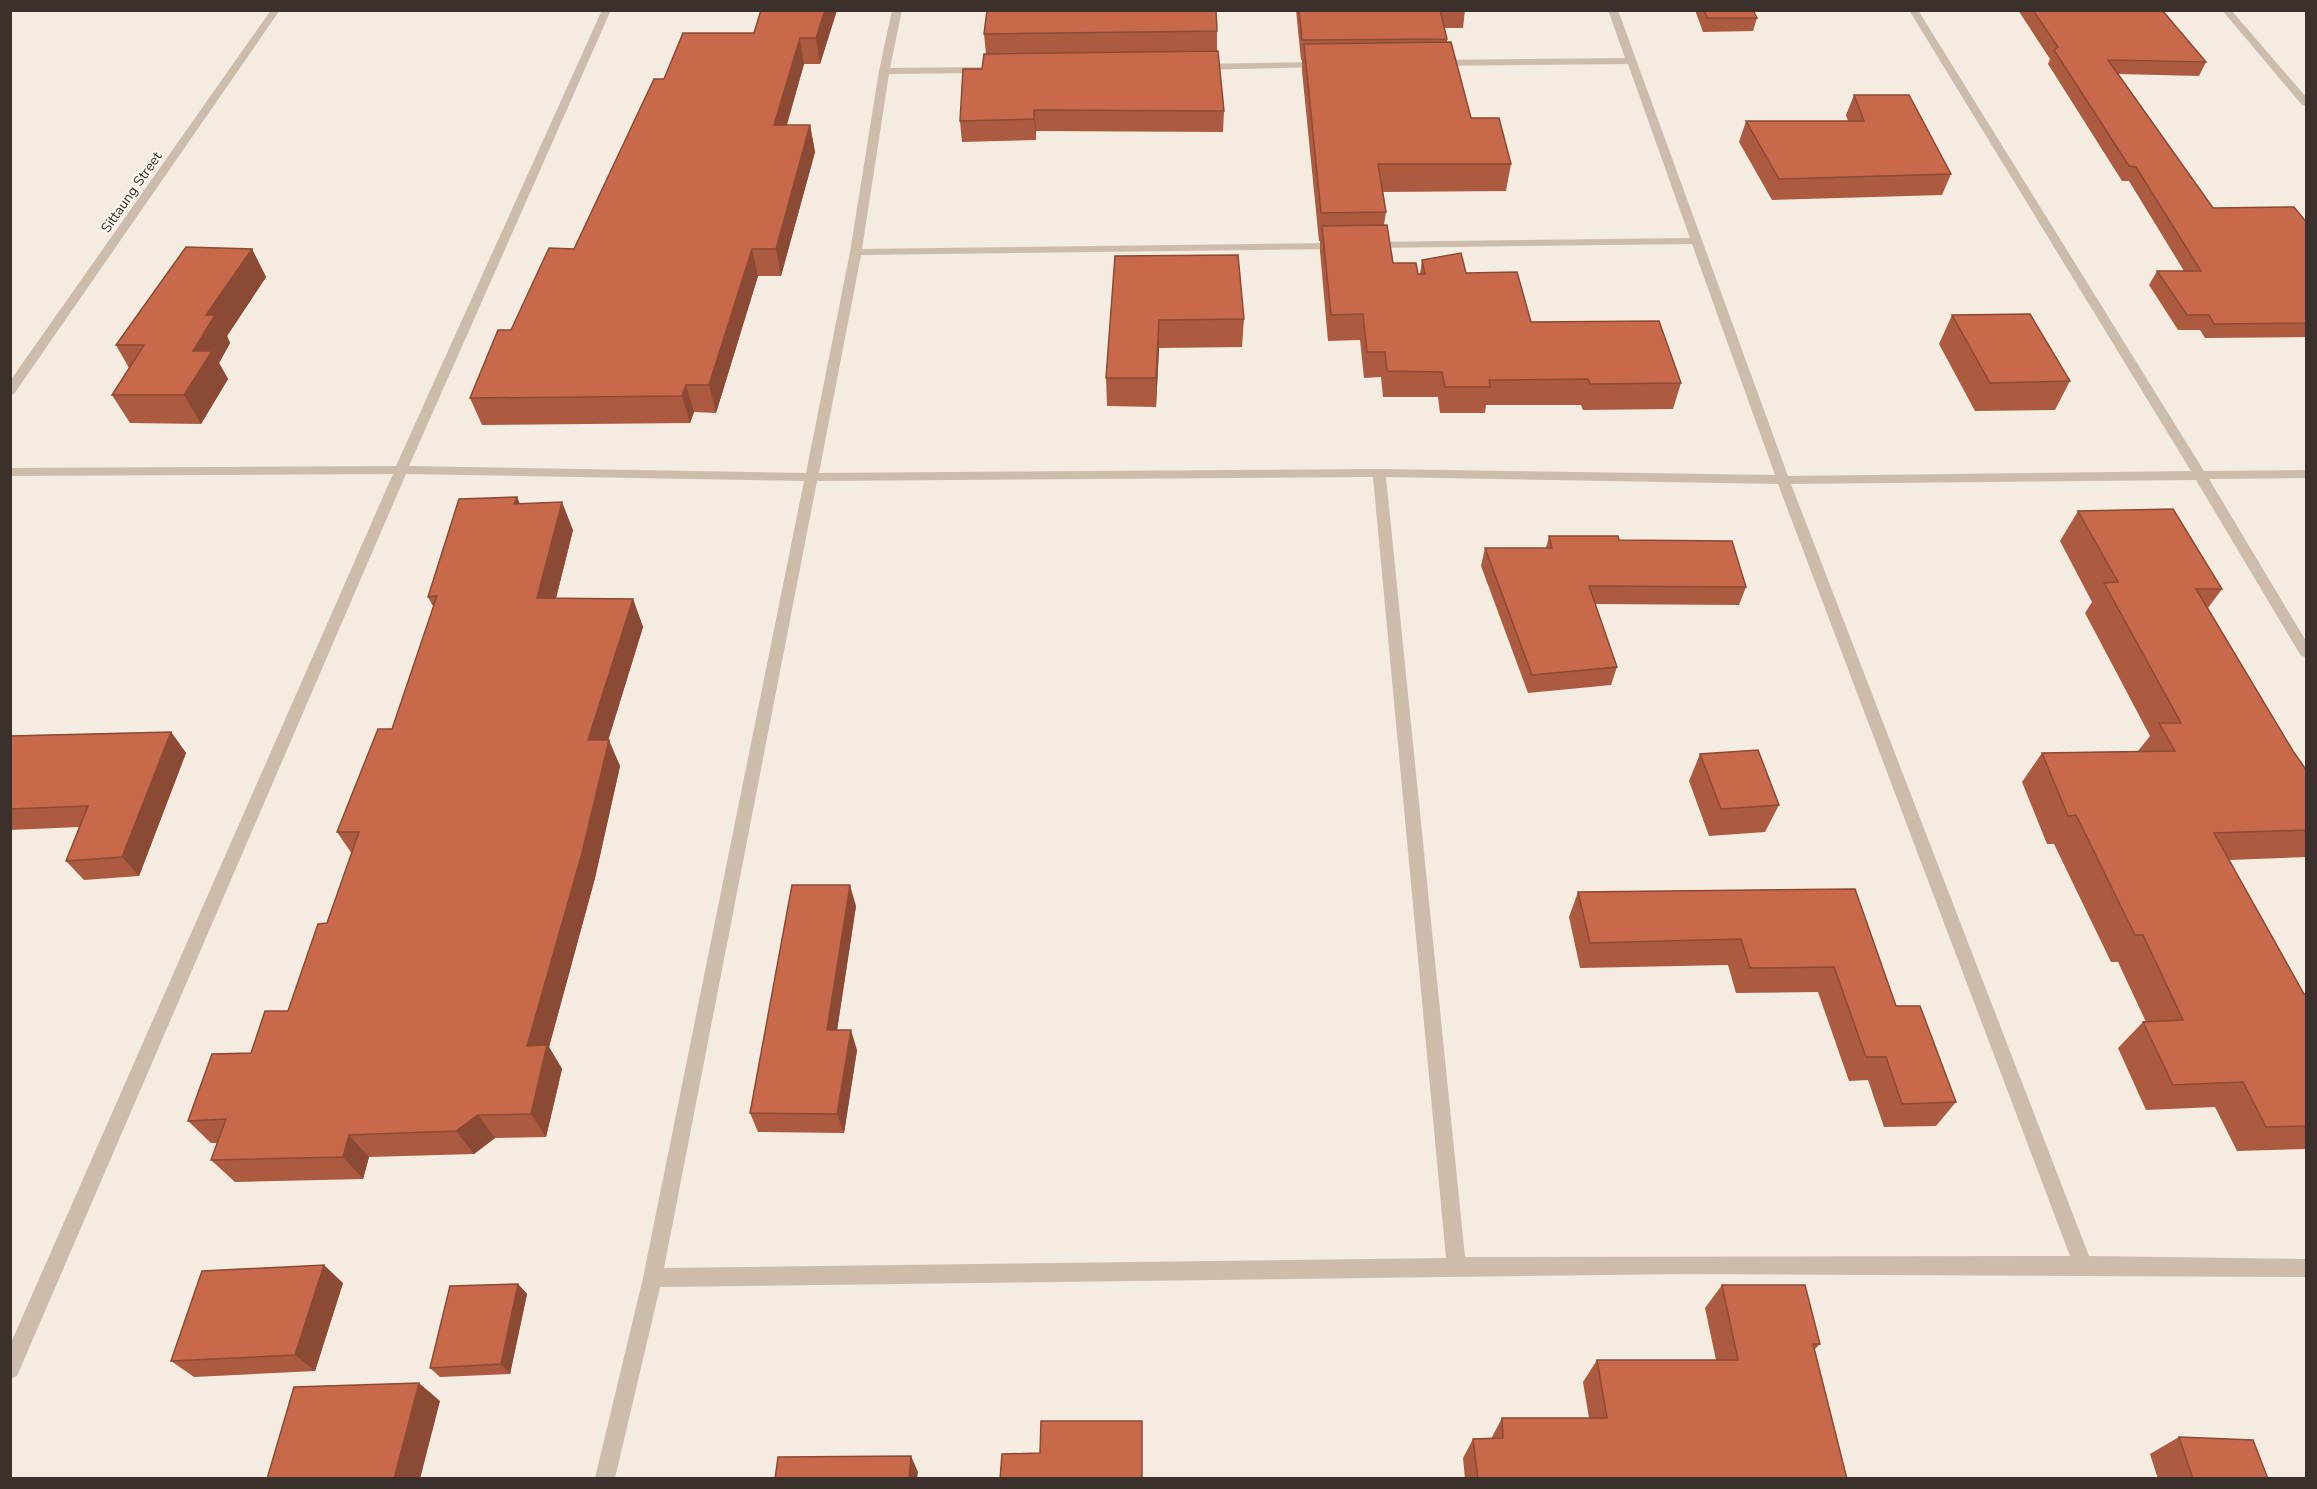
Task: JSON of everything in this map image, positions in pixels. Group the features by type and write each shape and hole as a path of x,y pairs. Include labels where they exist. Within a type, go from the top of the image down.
{"street":[{"name":"Sittaung Street","path":"10,391 276,10"},
{"path":"10,1369 401,470 608,10"},
{"path":"604,1479 653,1278 856,252 884,71 897,10"},
{"path":"1613,10 1783,480 2082,1264"},
{"path":"1913,10 2307,652"},
{"path":"2226,10 2307,103"},
{"path":"1429,64 1630,61"},
{"path":"1192,67 1334,65"},
{"path":"884,71 991,70"},
{"path":"856,252 1697,241"},
{"path":"10,472 401,470 812,477 1379,473 1783,480 2307,474"},
{"path":"1379,473 1456,1267"},
{"path":"653,1278 1456,1267 2082,1264 2307,1268"}],"building":[{"path":"761,10 825,10 816,38 800,38 774,125 810,125 776,249 752,249 709,385 686,385 682,396 470,398 498,330 511,330 549,248 574,249 654,79 664,79 683,33 754,33"},
{"path":"987,10 1216,10 1217,31 984,34"},
{"path":"1299,10 1440,10 1447,39 1302,40"},
{"path":"1704,10 1753,10 1757,18 1707,18"},
{"path":"2033,10 2162,10 2206,62 2108,60 2213,208 2294,207 2307,223 2307,323 2214,324 2209,315 2187,315 2157,271 2201,271 2136,167 2129,166 2054,50 2058,47"},
{"path":"1451,42 1471,118 1499,118 1511,164 1378,164 1386,212 1321,213 1304,44"},
{"path":"1218,51 1224,111 1034,110 1034,119 960,121 963,69 982,69 984,54"},
{"path":"1854,95 1909,95 1951,174 1779,179 1746,121 1864,121"},
{"path":"1387,225 1393,263 1416,263 1418,274 1425,274 1422,260 1461,253 1466,273 1517,272 1531,322 1659,321 1681,383 1590,384 1588,379 1489,380 1490,387 1445,387 1442,372 1387,371 1385,352 1367,352 1363,314 1331,315 1322,226"},
{"path":"186,247 252,249 206,315 215,315 193,351 212,351 184,395 112,395 144,345 116,345"},
{"path":"1238,255 1244,319 1159,320 1156,378 1106,378 1115,256"},
{"path":"2030,314 2070,381 1990,383 1952,315"},
{"path":"517,497 514,504 562,502 537,598 633,599 588,740 609,740 582,853 527,1046 547,1045 531,1114 478,1115 456,1131 349,1135 343,1157 211,1160 226,1119 188,1121 212,1054 251,1053 265,1011 288,1011 318,924 327,923 359,832 337,832 378,729 392,729 437,596 428,597 459,499"},
{"path":"2173,509 2222,589 2196,589 2307,771 2307,830 2214,833 2304,994 2307,994 2307,1126 2266,1127 2243,1082 2173,1085 2143,1022 2183,1020 2143,935 2135,935 2076,815 2068,816 2042,753 2175,751 2159,723 2181,723 2104,583 2118,582 2078,511"},
{"path":"1549,536 1618,536 1619,540 1732,541 1746,587 1589,586 1617,667 1532,675 1485,548 1552,548"},
{"path":"171,732 122,857 66,861 88,806 10,809 10,736"},
{"path":"1758,750 1779,805 1721,809 1700,754"},
{"path":"792,885 850,885 827,1030 851,1030 837,1114 750,1113"},
{"path":"1855,889 1896,1006 1920,1006 1956,1102 1902,1104 1886,1057 1866,1057 1834,967 1750,968 1741,939 1590,943 1578,892"},
{"path":"324,1265 295,1355 171,1361 202,1271"},
{"path":"518,1284 501,1364 430,1368 450,1286"},
{"path":"1722,1285 1805,1285 1820,1344 1813,1344 1847,1479 1478,1479 1473,1439 1503,1438 1502,1418 1607,1418 1597,1360 1738,1360"},
{"path":"419,1383 394,1479 267,1479 294,1387"},
{"path":"1041,1421 1142,1421 1142,1479 1000,1479 1002,1454 1040,1453"},
{"path":"2179,1437 2253,1440 2268,1479 2193,1479"},
{"path":"911,1456 909,1479 775,1479 778,1457"}]}
